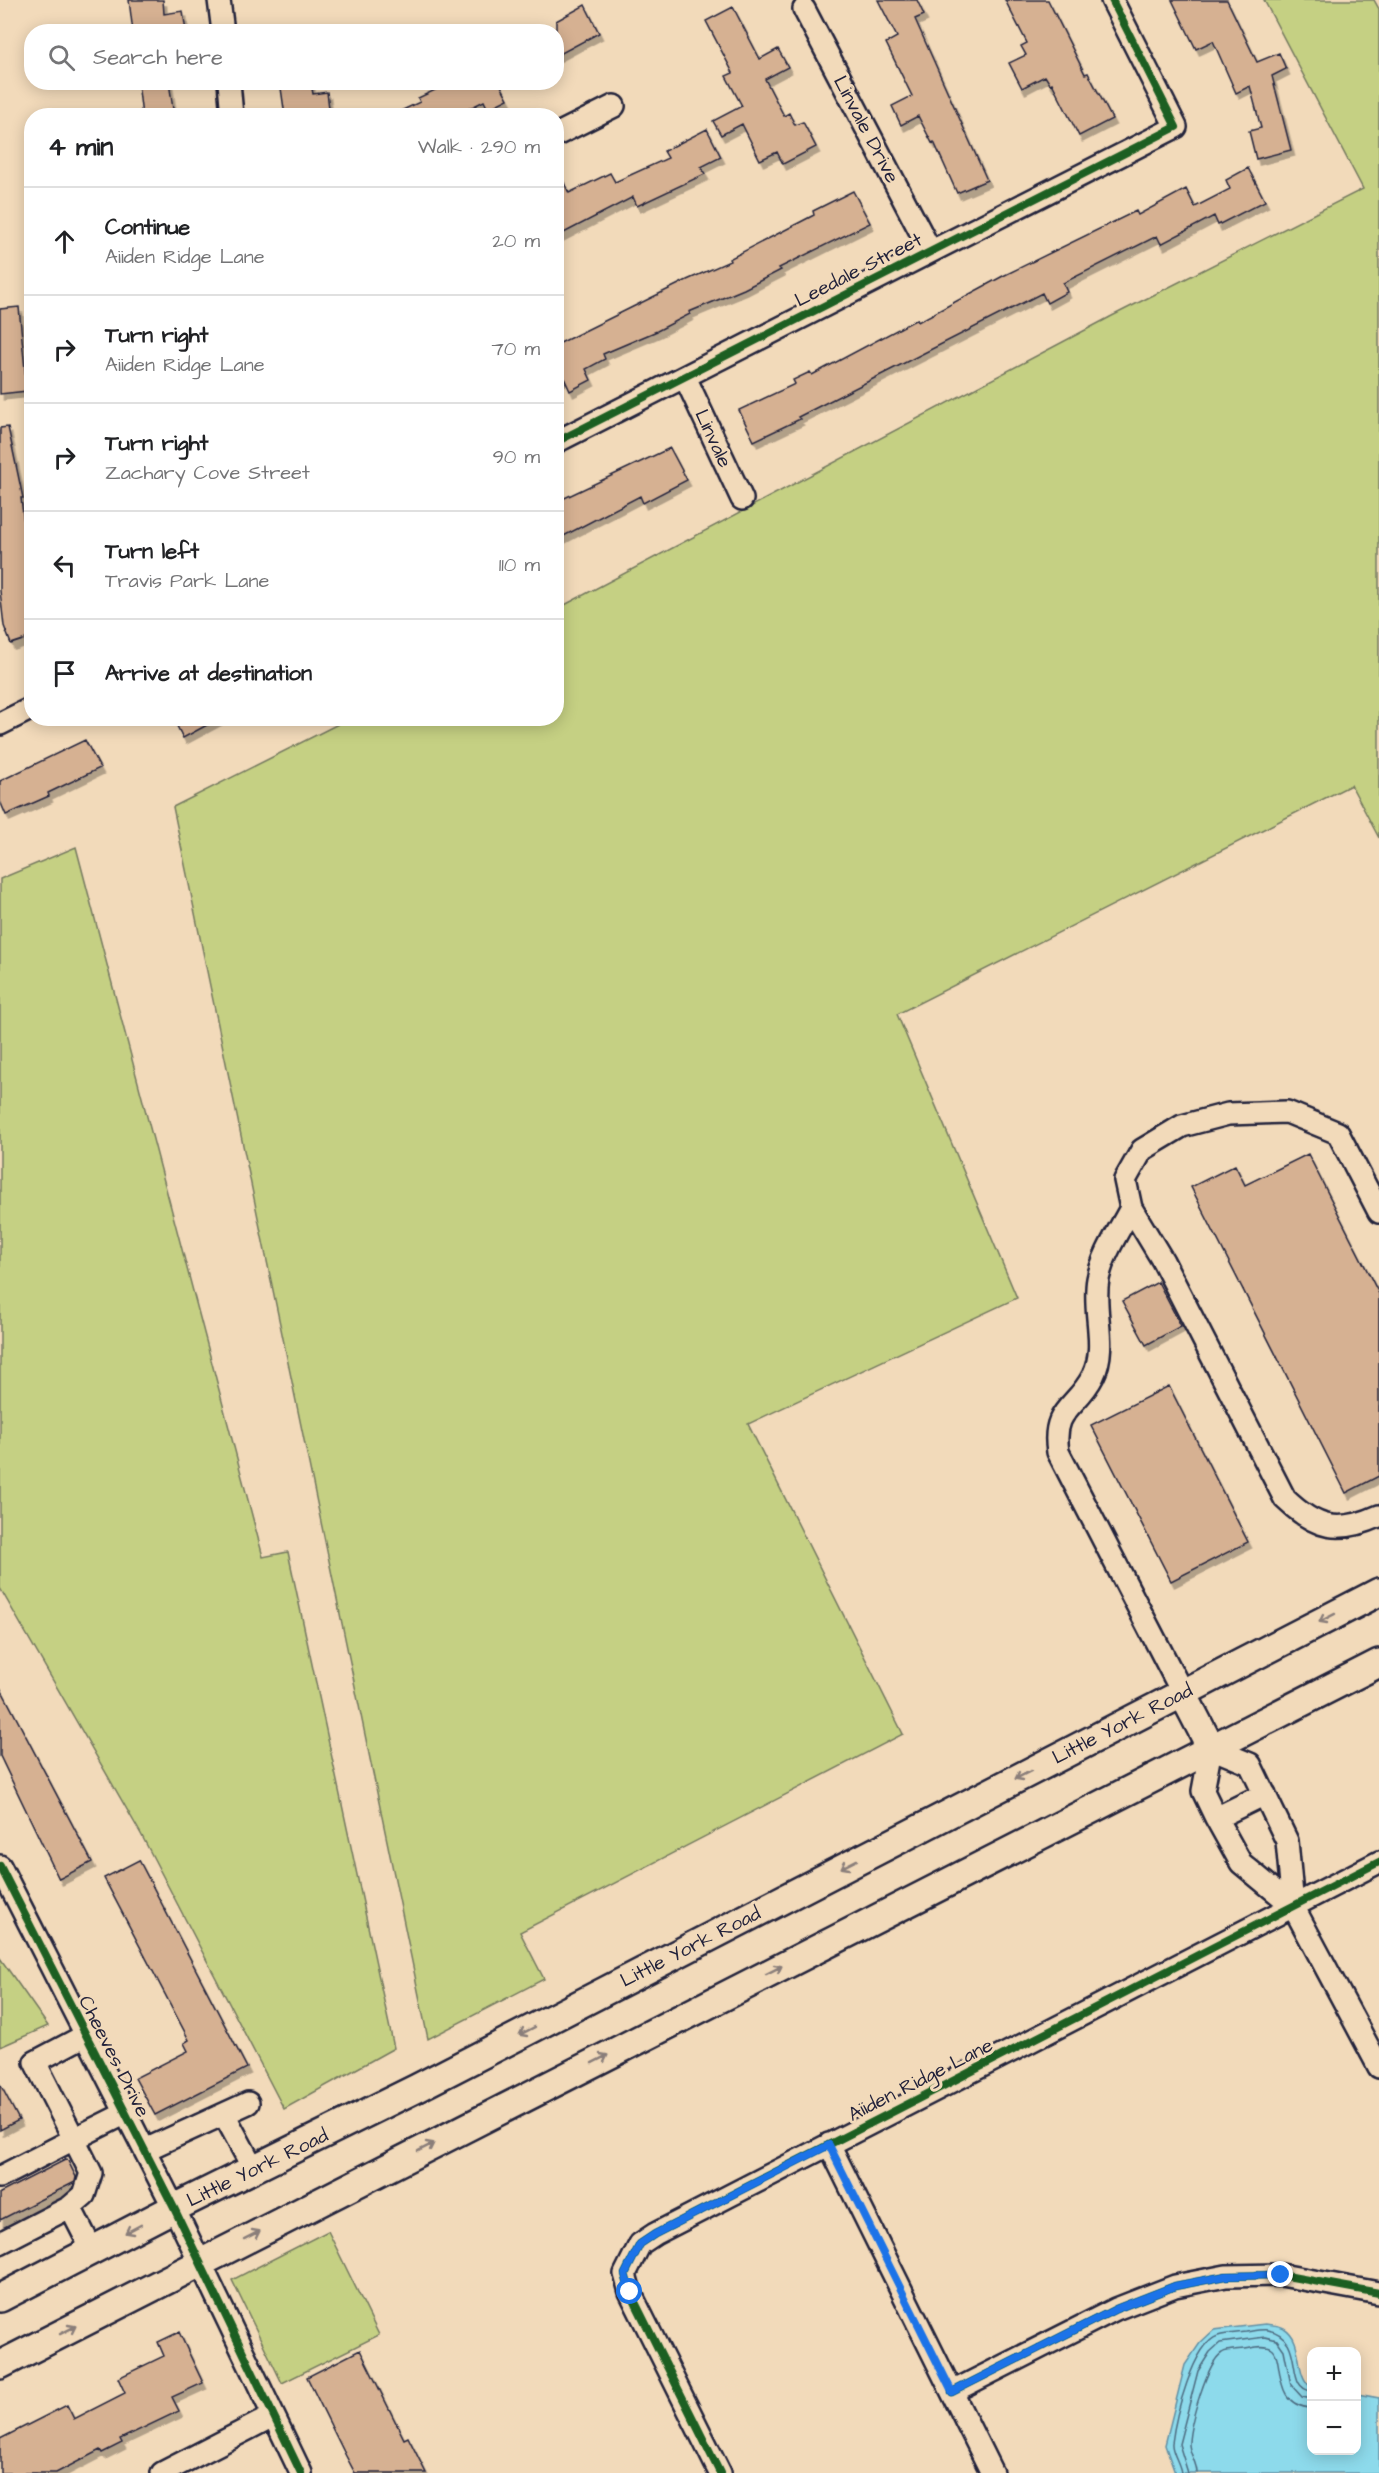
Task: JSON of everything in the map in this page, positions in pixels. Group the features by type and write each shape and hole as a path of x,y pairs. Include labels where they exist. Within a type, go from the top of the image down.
{"main road":[{"name":"Little York Road","path":"2,2291 92,2250 417,2088 1379,1592"},
{"path":"0,2365 1379,1663"},
{"path":"1182,1692 1211,1748"}],"street":[{"path":"219,0 222,24"},
{"name":"Leedale Street","path":"564,438 1176,127 1112,0"},
{"name":"Linvale Drive","path":"804,9 930,250"},
{"path":"230,90 231,108"},
{"path":"564,131 614,106"},
{"name":"Linvale","path":"685,377 742,499"},
{"path":"0,724 24,712"},
{"path":"1378,1518 1340,1526 1320,1525 1300,1514 1285,1499 1163,1261 1131,1208 1125,1180 1143,1150 1182,1126 1228,1114 1287,1112 1338,1133 1379,1212"},
{"path":"1131,1208 1103,1262 1098,1281 1100,1353 1093,1376 1060,1417 1056,1436 1058,1452 1182,1692"},
{"path":"1293,1906 1287,1841 1250,1764 1211,1748 1203,1791 1216,1818 1241,1863 1293,1906 1379,2067"},
{"path":"1216,1818 1264,1794"},
{"name":"Aiiden Ridge Lane","path":"720,2473 630,2292 625,2274 640,2244 655,2234 1379,1862"},
{"name":"Cheeves Drive","path":"0,1866 174,2208 301,2473"},
{"path":"0,2243 70,2207 84,2195 91,2173 35,2062 86,2035"},
{"path":"145,2150 248,2103"},
{"path":"0,2177 126,2113"},
{"path":"224,2114 253,2168"},
{"path":"829,2145 992,2473"},
{"path":"70,2207 92,2250"},
{"path":"952,2392 1116,2309 1175,2286 1226,2276 1281,2275 1379,2290"},
{"path":"162,2473 273,2416"}],"green space":[{"path":"1264,0 1374,0 1379,9 1379,838 1351,785 897,1014 1017,1298 748,1424 903,1734 520,1932 544,1979 428,2039 173,807 334,726 564,726 564,605 1112,316 1363,189"},
{"path":"76,847 263,1557 288,1552 394,2048 284,2109 141,1834 0,1588 0,879"},
{"path":"0,1958 48,2026 0,2047"},
{"path":"328,2231 379,2335 282,2383 232,2280"}],"water":[{"path":"1265,2324 1282,2327 1290,2334 1295,2341 1302,2374 1307,2382 1307,2455 1361,2455 1361,2395 1379,2398 1379,2473 1175,2473 1165,2445 1185,2365 1200,2343 1214,2330"}],"building":[{"path":"129,0 163,0 164,14 183,11 185,24 132,24"},
{"path":"878,0 917,0 924,15 915,19 987,180 957,193 934,142 932,143 918,116 901,125 892,106 912,96 886,43 897,37"},
{"path":"1005,0 1048,0 1085,74 1088,73 1112,119 1079,136 1052,83 1050,84 1045,76 1022,88 1009,63 1026,55 1021,46 1027,43"},
{"path":"1172,0 1227,0 1257,62 1279,53 1286,69 1272,76 1291,150 1256,159 1249,131 1261,128 1250,86 1236,93 1213,41 1196,49"},
{"path":"585,5 599,33 564,52 564,24 556,24 556,21"},
{"path":"733,7 760,59 778,49 788,67 765,79 784,116 789,113 795,125 803,122 816,147 783,164 777,152 760,160 742,124 721,135 713,121 742,106 726,76 733,73 706,21"},
{"path":"139,90 170,90 173,108 141,108"},
{"path":"281,90 312,90 313,94 327,92 329,108 284,108"},
{"path":"435,90 503,90 508,99 490,108 488,108 484,101 470,108 407,108 420,102 418,98"},
{"path":"707,129 721,157 701,167 705,174 637,206 633,197 564,233 564,183 569,193 610,173 615,182 668,158 664,151"},
{"path":"1248,168 1265,201 1218,225 1214,216 1161,244 1157,236 1063,283 1067,292 1047,303 1042,293 754,441 739,410 795,384 793,380 810,372 812,375 1003,276 1136,211 1138,215 1186,189 1195,207 1230,189 1226,180"},
{"path":"853,191 870,223 779,268 781,270 744,289 689,312 690,314 657,331 603,354 605,359 586,369 591,380 570,391 564,378 564,341 730,261 729,259 814,215 813,211"},
{"path":"19,307 24,360 24,391 0,394 0,309"},
{"path":"8,427 23,498 21,498 24,523 24,640 11,644 4,626 0,591 0,428"},
{"path":"670,448 687,480 643,503 640,496 564,536 564,498"},
{"path":"177,726 205,726 183,738"},
{"path":"85,740 100,768 48,793 49,796 6,815 0,801 0,781"},
{"path":"1308,1154 1379,1294 1379,1476 1346,1493 1191,1187 1235,1165 1245,1185"},
{"path":"1158,1282 1181,1326 1146,1345 1122,1301"},
{"path":"1169,1386 1248,1542 1171,1581 1091,1425"},
{"path":"0,1687 92,1862 59,1879 0,1756"},
{"path":"139,1860 247,2068 155,2115 135,2078 188,2051 184,2043 189,2040 104,1878"},
{"path":"0,2084 19,2120 0,2130"},
{"path":"67,2159 76,2177 75,2182 0,2220 0,2193"},
{"path":"179,2332 203,2383 172,2397 179,2411 120,2439 122,2443 102,2453 100,2450 56,2473 0,2473 0,2439 67,2405 74,2419 125,2393 118,2378 164,2356 158,2342"},
{"path":"360,2350 404,2439 408,2437 426,2473 355,2473 307,2377"}],"cycle path":[{"path":"564,438 1176,127 1112,0"},
{"path":"720,2473 630,2292 625,2274 640,2244 655,2234 1379,1862"},
{"path":"0,1866 174,2208 301,2473"},
{"path":"952,2392 1116,2309 1175,2286 1226,2276 1281,2275 1379,2293"}],"route":[{"path":"630,2292 625,2274 640,2244 655,2234 829,2145 952,2392 1116,2309 1175,2286 1226,2276 1281,2275"}]}
